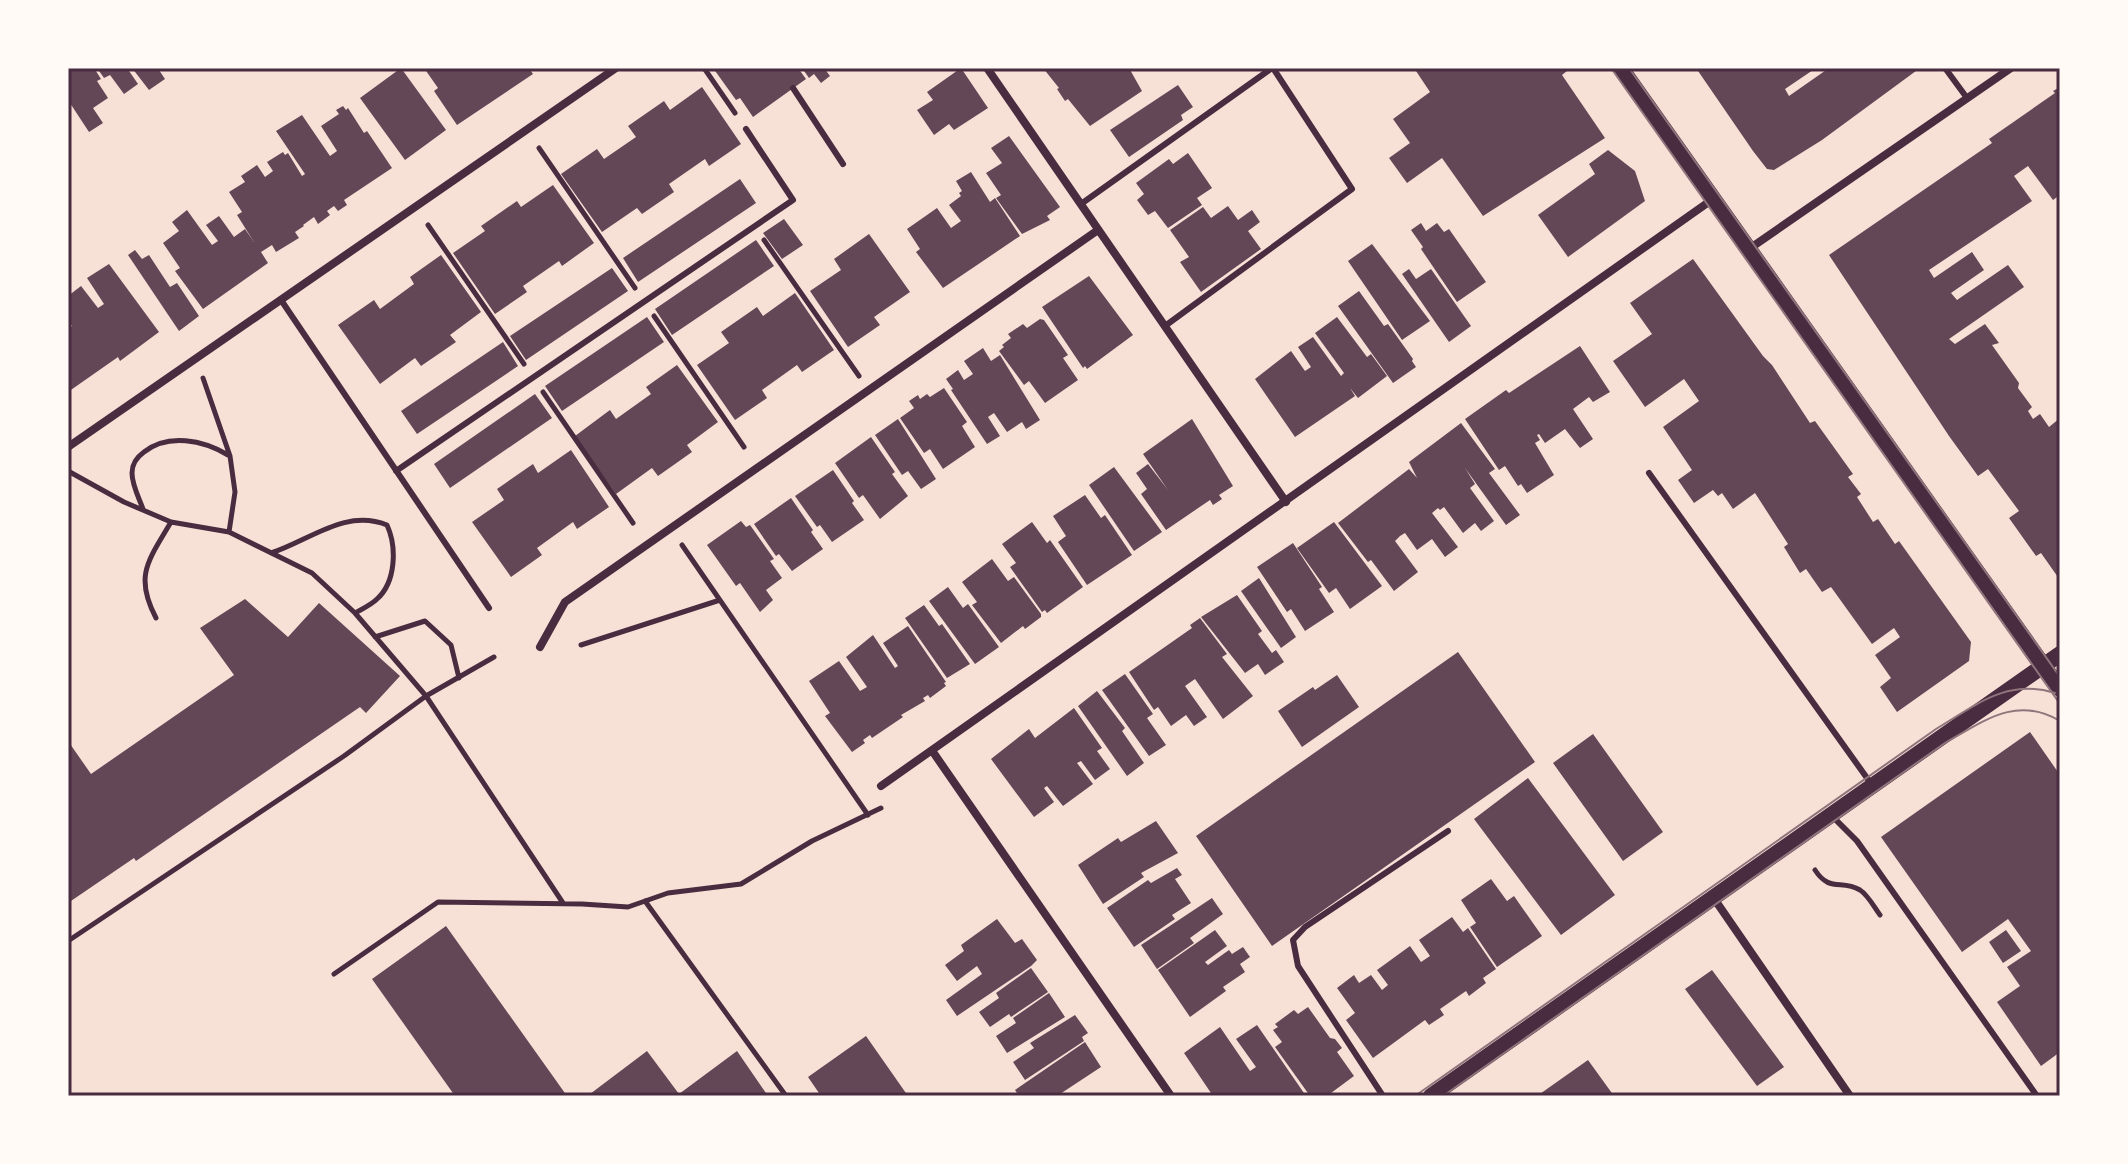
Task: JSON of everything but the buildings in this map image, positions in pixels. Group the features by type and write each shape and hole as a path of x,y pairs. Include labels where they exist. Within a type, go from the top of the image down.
{"main road":[{"path":"1621,68 2060,689"},
{"path":"1431,1096 2060,654"}],"street":[{"path":"68,447 616,68"},
{"path":"987,68 1286,502"},
{"path":"1749,249 2011,68"},
{"path":"881,786 1714,199"},
{"path":"540,647 565,602 1098,230"},
{"path":"933,752 1171,1096"},
{"path":"1713,897 1850,1096"}],"lane":[{"path":"1081,204 1272,68 1352,189 1165,326"},
{"path":"1945,68 1967,98"},
{"path":"793,88 843,164"},
{"path":"396,471 793,200 746,129"},
{"path":"281,300 489,608"},
{"path":"1649,473 1872,785"},
{"path":"1830,814 1857,841 2037,1096"},
{"path":"1383,1096 1298,966 1293,940 1305,927 1448,831"}],"path":[{"path":"704,68 746,129"},
{"path":"755,226 869,390"},
{"path":"197,358 230,456 235,492 229,532"},
{"path":"144,510 132,471 137,457 154,444 165,440 185,441 214,447 230,456"},
{"path":"68,471 78,479 171,522 229,532 312,573 355,613 426,696 563,903"},
{"path":"270,553 288,548 332,525 376,521 387,525 395,549 389,580 379,598 355,613"},
{"path":"156,618 143,585 150,560 171,522"},
{"path":"680,541 868,815"},
{"path":"581,645 720,600"},
{"path":"375,637 425,621 451,645 459,678"},
{"path":"68,941 344,756 426,696 494,657"},
{"path":"334,974 438,902 628,907 668,893 741,884 812,841 885,805"},
{"path":"1815,870 1824,882 1862,891 1880,915"},
{"path":"645,901 786,1096"}],"tram line":[{"path":"1611,68 2060,704"},
{"path":"1629,68 2060,677"},
{"path":"1415,1096 1936,729 1992,696 2007,691 2038,689 2055,693"},
{"path":"1443,1096 1945,743 1987,720 2015,711 2029,710 2060,721"}]}
